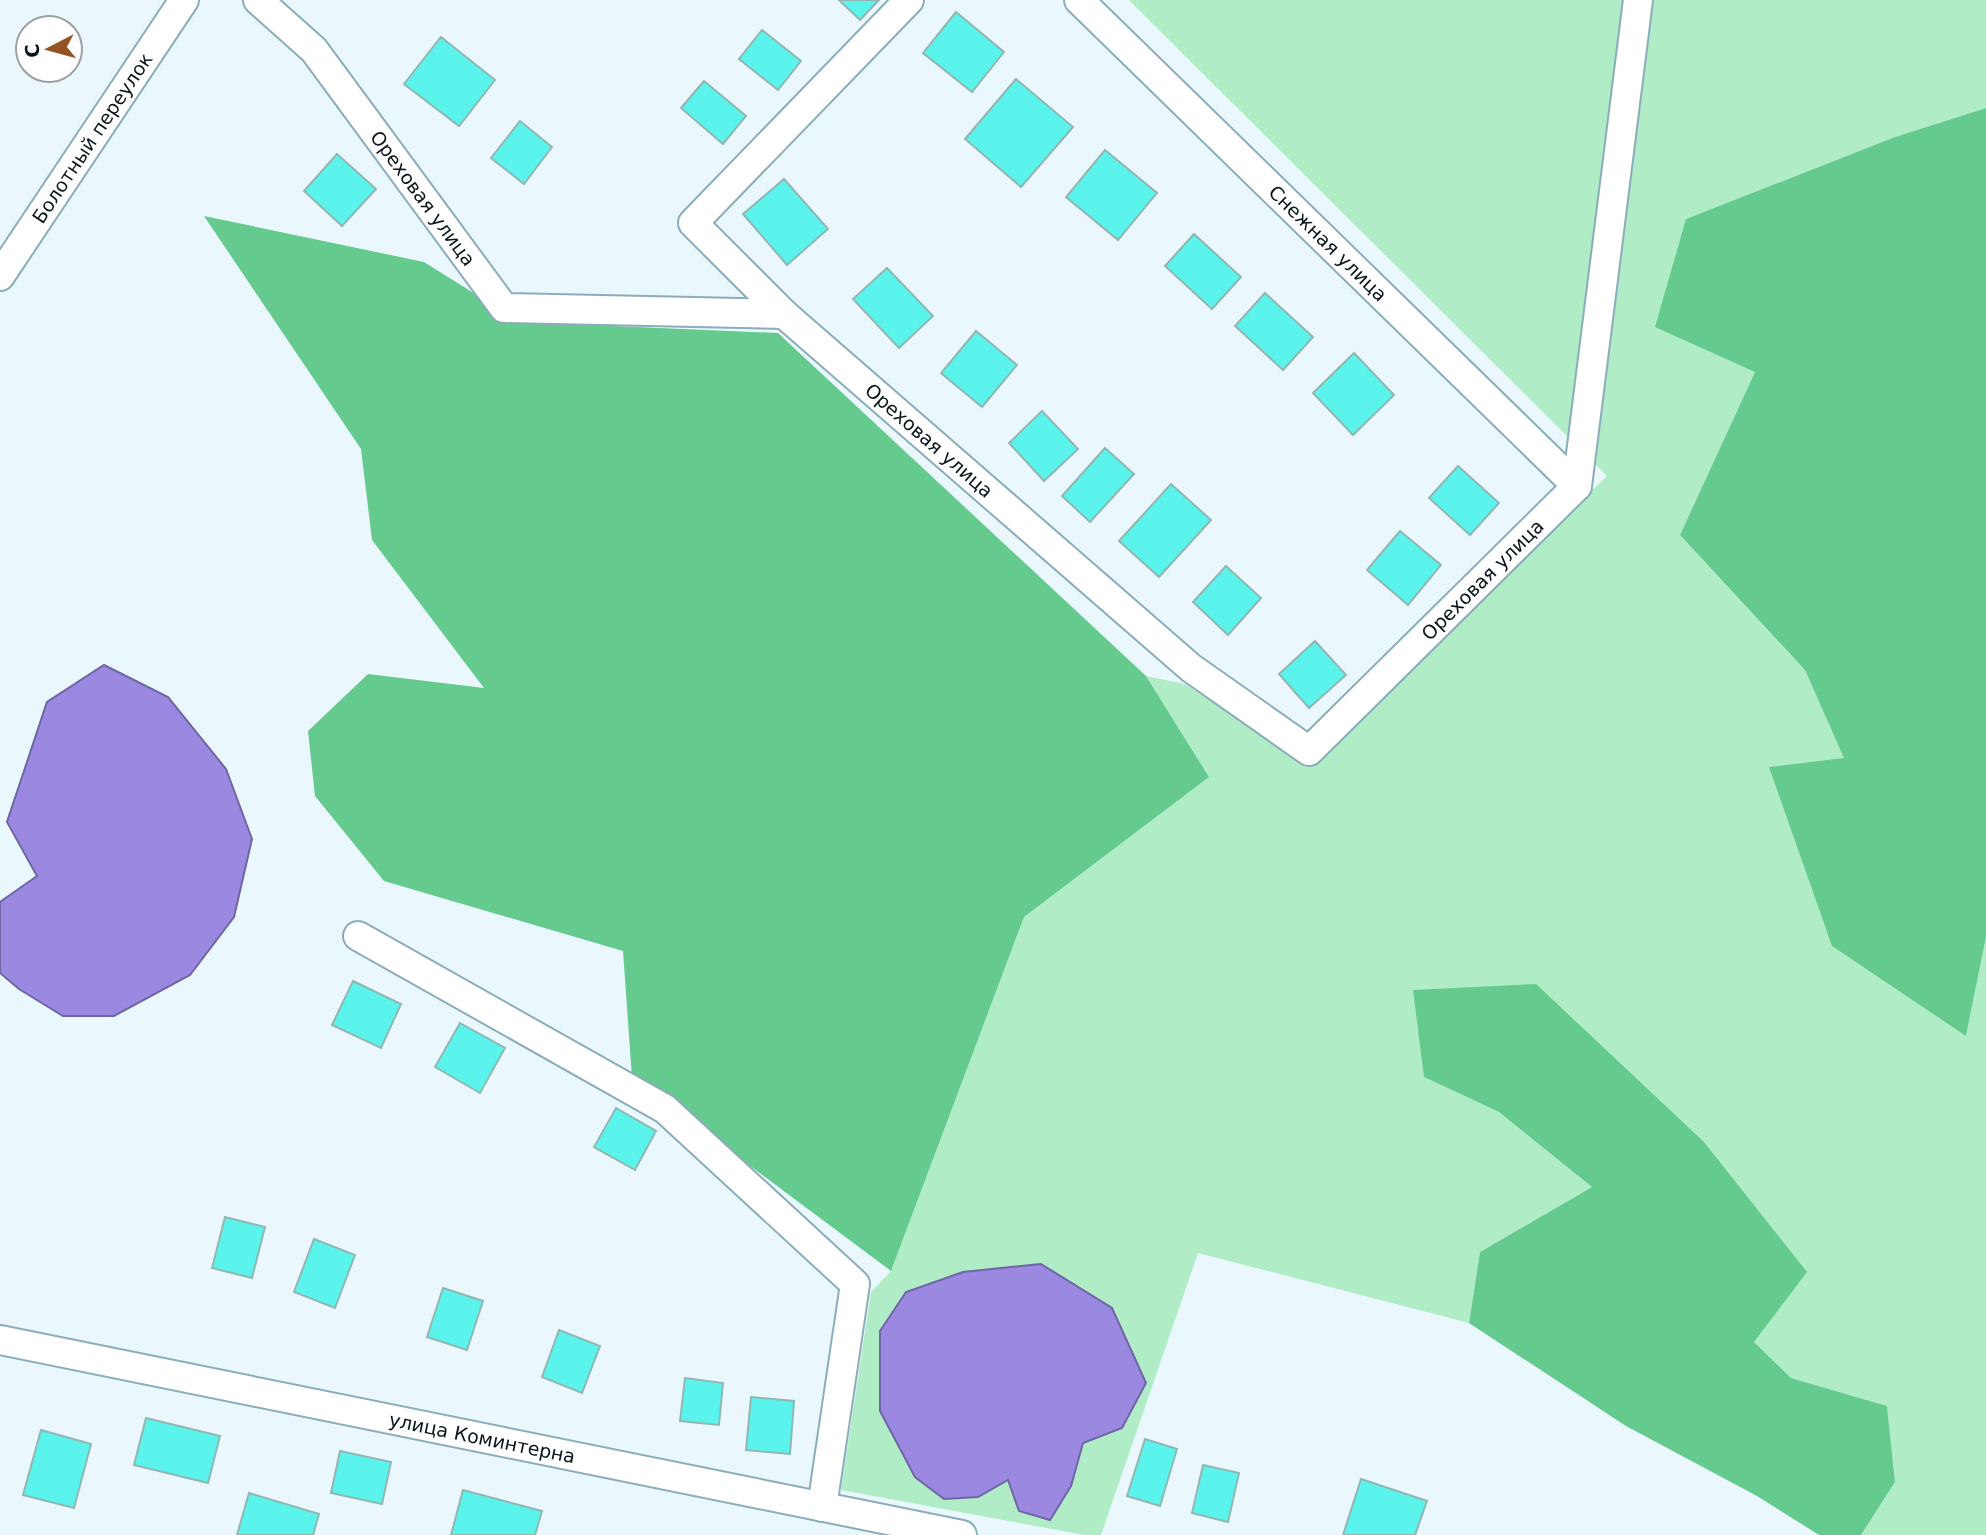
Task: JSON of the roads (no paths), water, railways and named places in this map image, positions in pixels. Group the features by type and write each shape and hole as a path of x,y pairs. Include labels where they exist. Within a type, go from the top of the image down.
{"street":[{"name":"Болотный переулок","path":"0,276 184,0"},
{"name":"Ореховая улица","path":"258,0 314,50 504,308 784,314 1191,668 1309,751 1577,486"},
{"path":"784,314 693,223 909,0"},
{"name":"Снежная улица","path":"1079,0 1577,486"},
{"path":"1577,486 1638,0"},
{"path":"358,936 664,1109 855,1284 822,1507"},
{"name":"улица Коминтерна","path":"0,1340 962,1535"}]}
